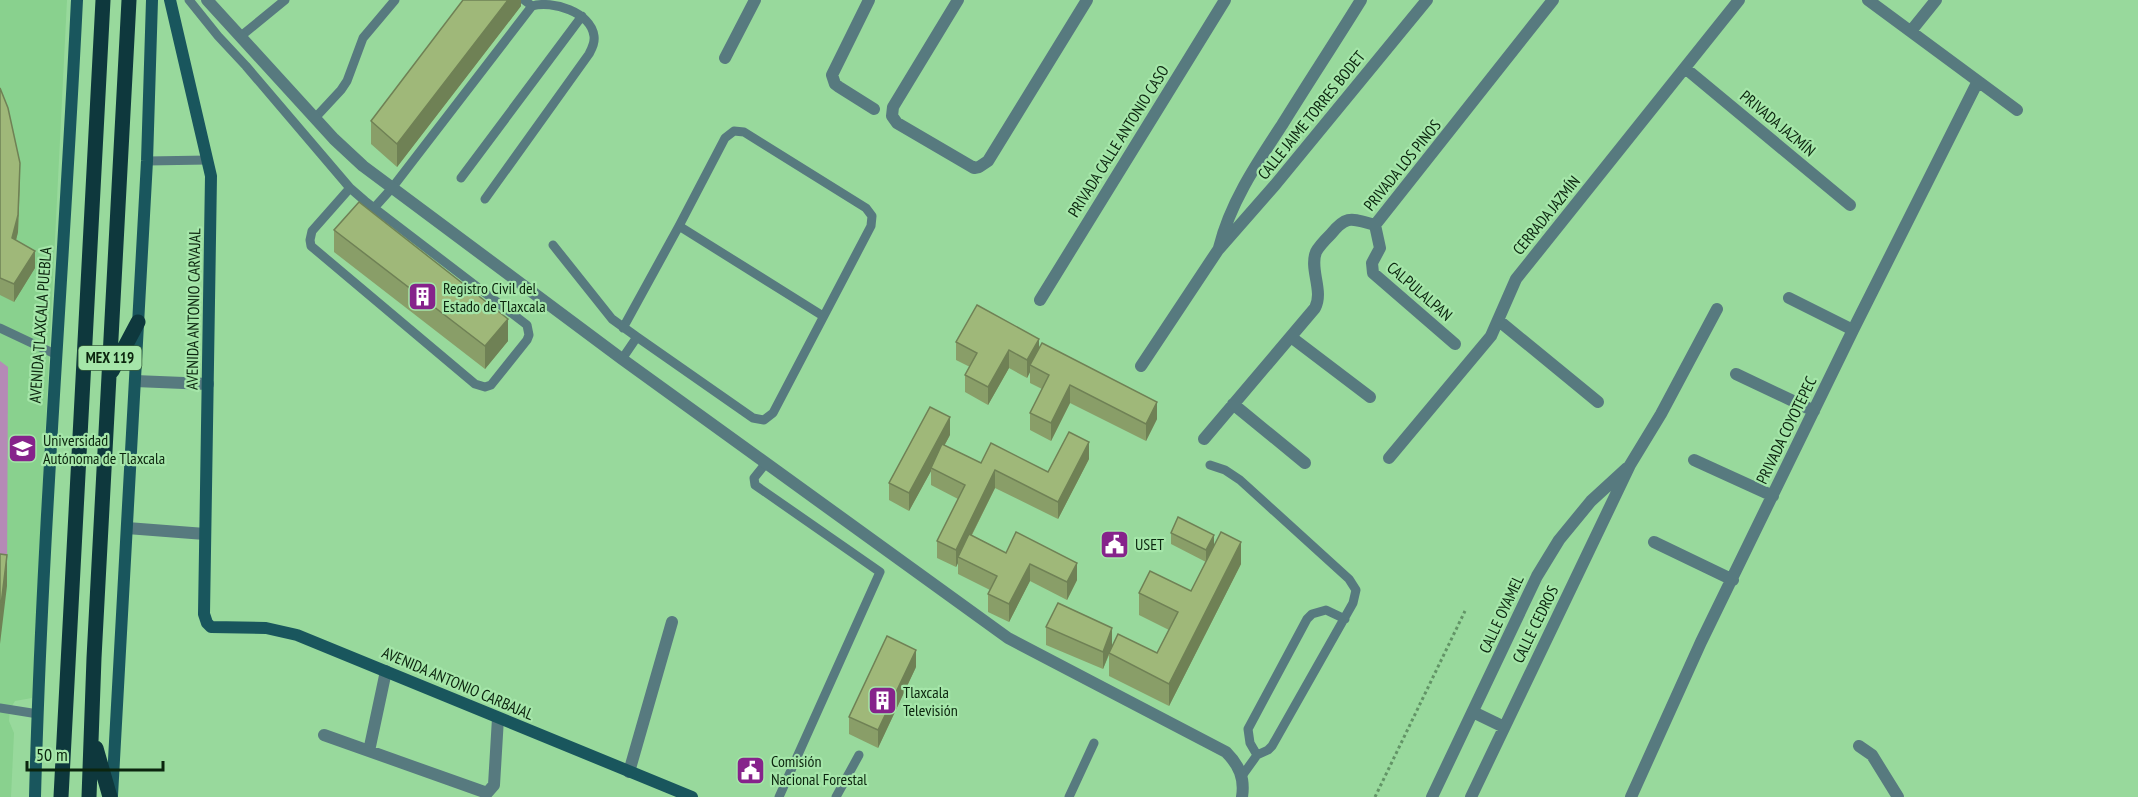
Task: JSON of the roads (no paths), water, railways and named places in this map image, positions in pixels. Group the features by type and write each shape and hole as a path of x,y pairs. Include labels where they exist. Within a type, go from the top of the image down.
{"main road":[{"name":"AVENIDA TLAXCALA PUEBLA","path":"35,797 55,354 69,162 77,0"},
{"name":"MEX 119","path":"61,797 104,0"},
{"name":"MEX 119","path":"89,797 94,658 129,0"},
{"path":"111,797 147,161 152,0"},
{"name":"AVENIDA ANTONIO CARVAJAL","path":"170,0 208,160 212,191 204,614 207,623"},
{"path":"109,377 138,322"},
{"name":"AVENIDA ANTONIO CARBAJAL","path":"207,623 211,627 266,628 297,634 692,797"},
{"path":"92,737 111,797"}],"street":[{"path":"207,0 350,155 392,188 622,359 1008,638 1217,746 1233,759 1242,776 1242,797"},
{"path":"725,58 755,0"},
{"path":"869,0 834,70 833,80 839,87 874,109"},
{"path":"958,0 893,106 892,116 897,123 969,166 979,167 988,161 1087,0"},
{"name":"PRIVADA CALLE ANTONIO CASO","path":"1040,300 1225,0"},
{"name":"CALLE JAIME TORRES BODET","path":"1218,250 1222,231 1260,159 1361,0"},
{"name":"CALLE JAIME TORRES BODET","path":"1141,366 1218,250 1275,185 1427,0"},
{"name":"PRIVADA LOS PINOS","path":"1204,439 1318,303 1315,260 1318,249 1339,223 1346,219 1375,225 1553,0"},
{"name":"CERRADA JAZMÍN","path":"1389,458 1491,336 1516,279 1739,0"},
{"path":"1868,0 2017,110"},
{"path":"1911,31 1936,0"},
{"name":"PRIVADA JAZMÍN","path":"1685,68 1850,204"},
{"name":"PRIVADA COYOTEPEC","path":"1631,797 1667,715 1853,330 1978,81"},
{"name":"CALPULALPAN","path":"1375,225 1380,248 1372,263 1373,273 1455,344"},
{"path":"1789,298 1853,330"},
{"path":"1630,465 1661,414 1717,309"},
{"path":"1498,320 1598,402"},
{"path":"1291,337 1370,398"},
{"path":"1736,374 1814,411"},
{"path":"135,381 208,384"},
{"path":"1233,404 1305,463"},
{"path":"1694,460 1773,496"},
{"name":"CALLE OYAMEL","path":"1432,797 1537,576 1559,540 1591,501 1630,465"},
{"name":"CALLE CEDROS","path":"1471,797 1630,465"},
{"path":"127,528 205,534"},
{"path":"1654,542 1733,580"},
{"path":"629,772 672,622"},
{"path":"369,751 386,671"},
{"path":"1473,712 1504,727"},
{"path":"324,735 487,793 494,785 498,718"},
{"path":"1859,746 1872,755 1898,797"}],"lane":[{"path":"189,0 350,188 527,325 529,335 527,340 491,385 485,387 475,384 311,246 309,240 312,231 350,188"},
{"path":"242,36 285,0"},
{"path":"315,118 341,90 363,38 395,0"},
{"path":"374,208 392,188 528,3 558,2 582,15 590,23 594,33 594,44 590,54 485,199"},
{"path":"461,178 582,15"},
{"path":"553,245 608,314 623,328 753,418 764,420 773,412 871,226 870,211 744,132 734,131 725,138 623,328"},
{"path":"147,161 208,160"},
{"path":"679,226 823,316"},
{"path":"0,328 55,354"},
{"path":"622,359 637,337"},
{"path":"766,463 754,478 755,485 880,572 779,797"},
{"path":"1210,465 1225,470 1240,480 1349,579 1353,584 1356,597 1272,746 1257,755 1242,776"},
{"path":"1257,755 1250,743 1248,729 1307,619 1319,611 1326,610 1345,619"},
{"path":"0,708 38,714"},
{"path":"1069,797 1094,743"},
{"path":"836,797 859,755"}],"place":[{"name":"Registro Civil del Estado de Tlaxcala","path":"422,297"},
{"name":"Universidad Autónoma de Tlaxcala","path":"22,449"},
{"name":"USET","path":"1114,544"},
{"name":"Tlaxcala Televisión","path":"882,701"},
{"name":"Comisión Nacional Forestal","path":"750,770"}]}
